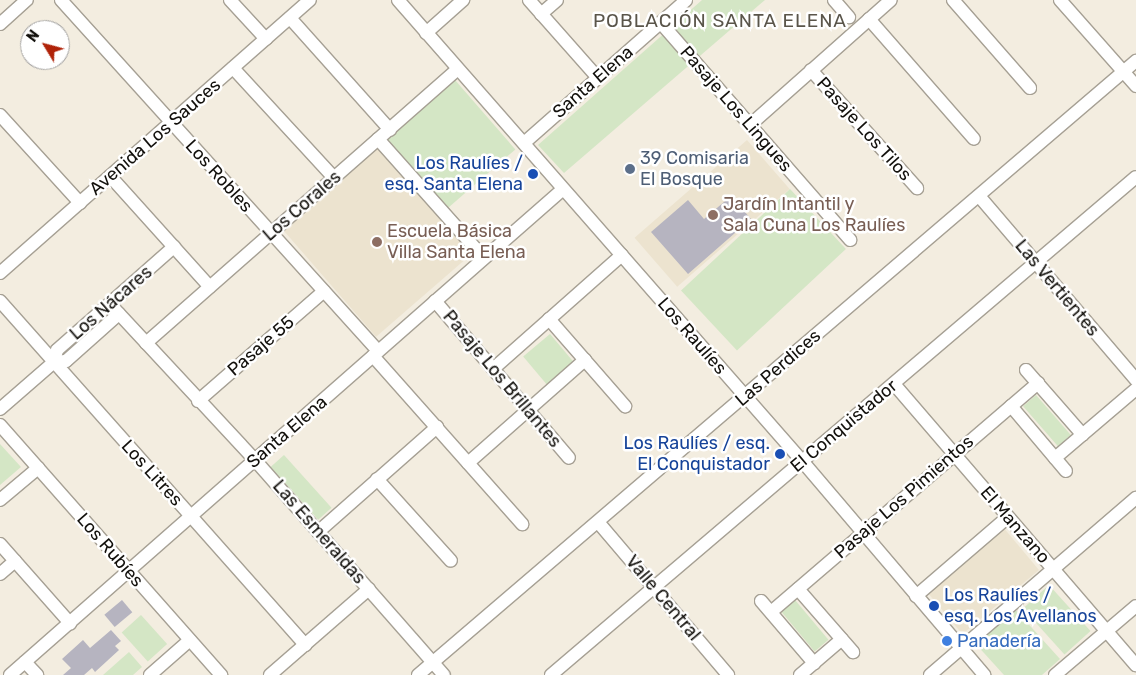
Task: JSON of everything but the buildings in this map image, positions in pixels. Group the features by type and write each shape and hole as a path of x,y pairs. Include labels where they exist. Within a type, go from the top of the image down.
{"street":[{"path":"0,24 27,0"},
{"name":"Los Robles","path":"61,0 324,291 437,427 522,524"},
{"path":"230,0 266,39"},
{"name":"Avenida Los Sauces","path":"0,273 310,0"},
{"name":"Los Raulíes","path":"398,0 803,462 984,675"},
{"path":"426,33 463,0"},
{"path":"529,0 598,78"},
{"path":"541,14 557,0"},
{"name":"Santa Elena","path":"524,143 686,0"},
{"path":"834,0 849,17"},
{"path":"750,125 891,0"},
{"path":"953,0 1030,88"},
{"path":"1067,2 1136,86"},
{"path":"290,18 390,130"},
{"path":"869,19 974,139"},
{"name":"Pasaje Los Lingues","path":"660,22 850,240"},
{"name":"Las Perdices","path":"418,675 1136,61"},
{"path":"233,68 334,178"},
{"name":"Los Corales","path":"146,343 458,69"},
{"name":"Pasaje Los Tilos","path":"811,70 917,188"},
{"path":"0,116 80,203"},
{"path":"378,139 484,258"},
{"path":"110,176 210,287"},
{"name":"El Conquistador","path":"551,675 1136,177"},
{"name":"Santa Elena","path":"10,675 563,188"},
{"name":"Las Vertientes","path":"979,196 1136,380"},
{"name":"Los Nácares","path":"0,409 54,362 57,350 174,247"},
{"path":"493,369 622,255"},
{"name":"Pasaje 55","path":"198,401 324,291"},
{"name":"Los Litres","path":"0,301 305,645"},
{"name":"Pasaje Los Brillantes","path":"435,301 569,458"},
{"name":"Las Esmeraldas","path":"110,304 198,401 255,460 444,675"},
{"name":"Los Nácares","path":"54,362 66,361 119,314"},
{"path":"549,319 625,406"},
{"path":"468,463 585,360"},
{"path":"1026,370 1083,435"},
{"name":"Pasaje Los Pimientos","path":"771,612 1038,383"},
{"name":"El Manzano","path":"894,384 1136,666"},
{"path":"1055,458 1136,389"},
{"path":"1011,406 1066,471"},
{"name":"Los Rubíes","path":"0,425 221,675"},
{"path":"318,532 437,427"},
{"path":"0,500 38,468"},
{"path":"378,479 451,561"},
{"path":"930,675 1136,498"},
{"path":"916,596 1008,516"},
{"name":"Valle Central","path":"598,522 728,675"},
{"path":"0,544 70,623"},
{"path":"0,574 15,561"},
{"path":"270,675 369,589"},
{"path":"798,589 853,652"},
{"path":"761,601 814,663"},
{"path":"1055,675 1136,606"},
{"path":"800,675 842,639"},
{"path":"150,675 190,640"},
{"path":"25,662 37,675"}],"shaded area":[{"name":"Jardín Intantil y Sala Cuna Los Raulíes","path":"747,140 790,189 677,287 635,238"},
{"name":"Escuela Básica Villa Santa Elena","path":"378,147 471,254 376,337 283,230"},
{"path":"1003,527 1039,570 962,634 926,591"}],"green space":[{"path":"702,0 765,0 564,173 538,145"},
{"path":"455,80 515,149 446,210 386,140"},
{"path":"790,189 846,249 737,351 681,291"},
{"path":"550,334 574,363 548,386 523,356"},
{"path":"1036,395 1071,435 1058,446 1023,406"},
{"path":"0,444 21,467 0,485"},
{"path":"284,455 332,508 318,520 271,467"},
{"path":"1049,585 1090,631 1064,654 1023,608"},
{"path":"795,600 828,640 815,651 781,612"},
{"path":"1013,607 1060,659 1042,675 1004,675 974,642"},
{"path":"141,615 167,644 148,661 122,632"},
{"path":"129,652 142,667 133,675 103,675"}],"place":[{"name":"39 Comisaria El Bosque","path":"630,169"},
{"name":"Los Raulíes / esq. Santa Elena","path":"533,174"},
{"name":"Jardín Intantil y Sala Cuna Los Raulíes","path":"713,215"},
{"name":"Escuela Básica Villa Santa Elena","path":"377,242"},
{"name":"Los Raulíes / esq. El Conquistador","path":"780,454"},
{"name":"Los Raulíes / esq. Los Avellanos","path":"934,606"},
{"name":"Panadería","path":"947,641"}],"district":[{"name":"POBLACIÓN SANTA ELENA","path":"720,21"}]}
